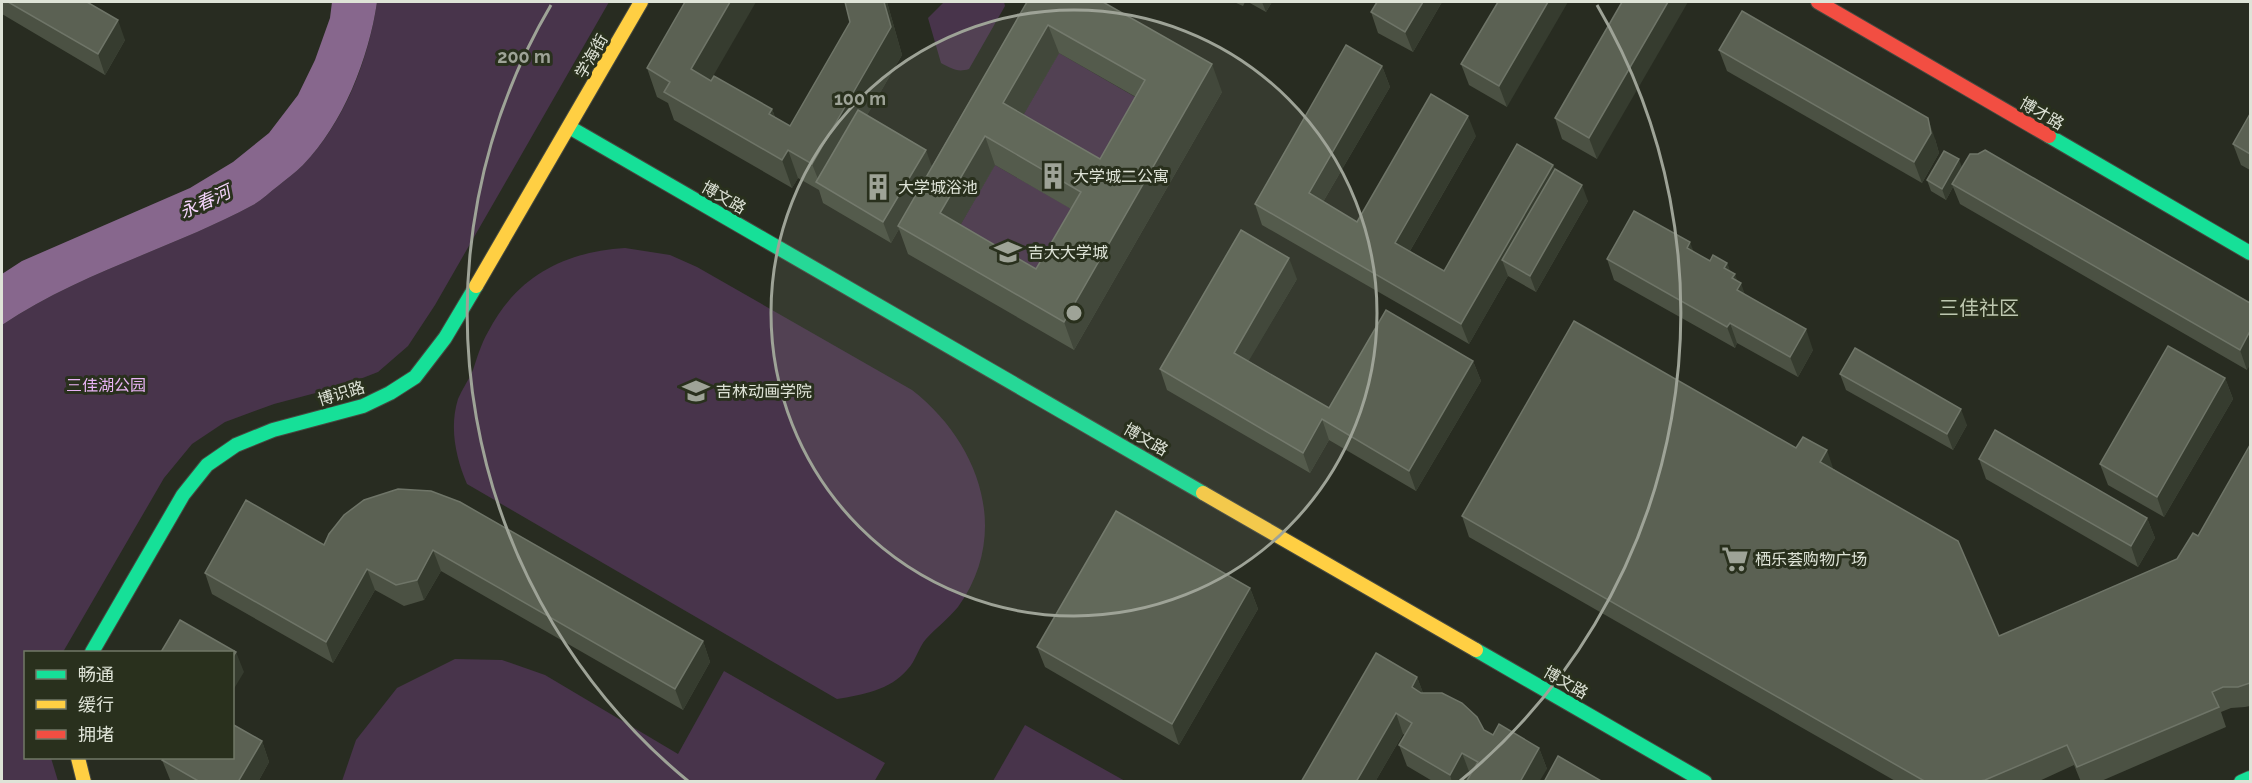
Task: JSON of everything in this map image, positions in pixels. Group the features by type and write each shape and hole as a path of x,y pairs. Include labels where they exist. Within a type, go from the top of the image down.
{"street":[{"name":"学海街","path":"569,127 641,2"},
{"name":"博才路","path":"1818,2 2250,253"},
{"name":"博识路","path":"93,651 183,495 207,465 236,445 273,430 363,406 415,377 445,338 569,127"},
{"name":"博文路","path":"569,127 1705,782"},
{"path":"78,759 84,782"},
{"path":"2241,782 2250,778"}],"green space":[{"name":"三佳湖公园","path":"377,2 609,2 435,305 408,346 378,372 342,386 274,404 225,422 192,444 164,478 64,651 24,651 24,759 51,759 58,781 2,782 2,325 62,290 222,221 253,205 297,171 318,148 342,110 361,68"},
{"path":"944,2 1004,2 1005,6 969,69 958,70 941,63 928,18"},
{"path":"1059,53 1156,109 1111,187 1014,131"},
{"path":"995,165 1091,220 1046,297 951,241"},
{"path":"625,248 670,255 697,267 912,390 935,411 955,435 970,462 980,490 985,519 983,549 974,578 958,607 926,639 915,659 900,677 884,687 837,699 467,484 455,443 455,410 483,341 500,312 513,296 544,270 582,255"},
{"path":"455,659 502,660 545,675 678,754 724,671 885,763 874,782 342,781 356,740 397,688"},
{"path":"1025,725 1125,781 993,781"}],"water":[{"name":"永春河","path":"332,2 377,2 368,45 352,89 330,130 303,165 253,205 222,221 62,290 2,325 2,274 22,261 190,188 233,162 269,133 298,95 315,60 330,18"}],"building":[{"path":"8,2 87,2 118,20 98,54"},
{"path":"685,2 730,2 691,69 711,81 714,76 772,109 769,114 790,126 850,22 845,2 884,2 891,27 812,164 788,150 782,160 664,92 670,82 647,68"},
{"path":"1027,2 1103,2 1212,64 1064,322 898,226","holes":["1048,25 1145,80 1100,159 1003,103","985,136 1081,192 1036,269 940,213"]},
{"path":"1377,2 1423,2 1405,32 1371,12"},
{"path":"1498,2 1548,2 1499,86 1461,64"},
{"path":"1622,2 1668,2 1589,138 1555,118"},
{"path":"1742,11 1928,118 1931,133 1914,162 1719,50"},
{"path":"1346,45 1382,66 1309,193 1357,222 1431,94 1468,116 1395,243 1444,271 1517,144 1553,165 1461,324 1255,204"},
{"name":"大学城浴池","path":"858,110 926,150 883,222 816,182"},
{"path":"2250,114 2250,154 2233,144"},
{"path":"1985,150 2250,303 2250,331 2240,350 1952,184 1970,154 1978,154"},
{"path":"1944,151 1959,159 1942,189 1927,180"},
{"path":"1555,169 1582,185 1530,276 1502,260"},
{"path":"1634,211 1690,242 1687,248 1710,261 1713,255 1727,263 1724,268 1735,274 1732,278 1741,283 1737,290 1806,329 1790,357 1730,323 1727,327 1607,259"},
{"path":"1241,230 1289,258 1234,353 1329,408 1386,310 1473,361 1409,471 1322,419 1303,453 1160,369"},
{"name":"栖乐荟购物广场","path":"1574,321 1796,448 1803,437 1827,450 1820,462 1958,541 1999,636 2177,559 2193,533 2198,536 2250,445 2250,683 2238,687 2223,687 2212,692 2219,707 2077,767 2067,745 1985,780 1926,782 1462,516"},
{"path":"2168,346 2225,378 2157,497 2100,464"},
{"path":"1855,348 1961,409 1947,434 1840,374"},
{"path":"1995,430 2147,518 2131,546 1979,459"},
{"path":"398,489 431,491 460,502 703,641 675,689 433,550 417,580 396,585 367,569 326,642 205,573 246,500 324,545 329,534 344,515 364,500"},
{"path":"1116,511 1250,588 1172,724 1037,647"},
{"path":"180,620 236,652 234,655 234,651 162,651"},
{"path":"1376,653 1417,677 1412,687 1421,693 1442,693 1462,703 1477,717 1484,730 1493,735 1499,724 1539,748 1520,782 1466,782 1478,762 1462,753 1450,775 1399,745 1412,723 1396,713 1356,782 1301,782"},
{"path":"234,725 262,741 238,782 200,782 162,760 234,759"},
{"path":"1558,756 1603,782 1544,782"}],"traffic: fast":[{"path":"569,127 1203,493"},
{"path":"2049,136 2250,253"},
{"path":"93,651 183,495 207,465 236,445 273,430 363,406 415,377 445,338 476,286"},
{"path":"1476,650 1705,782"},
{"path":"2241,782 2250,778"}],"traffic: slow":[{"path":"476,286 641,2"},
{"path":"1203,493 1476,650"},
{"path":"78,759 84,782"}],"traffic: jam":[{"path":"1818,2 2049,136"}],"place":[{"name":"大学城二公寓","path":"1053,176"},
{"name":"大学城浴池","path":"878,187"},
{"name":"吉大大学城","path":"1008,252"},
{"name":"吉林动画学院","path":"696,391"},
{"name":"栖乐荟购物广场","path":"1735,559"}],"district":[{"name":"三佳社区","path":"1979,308"}]}
